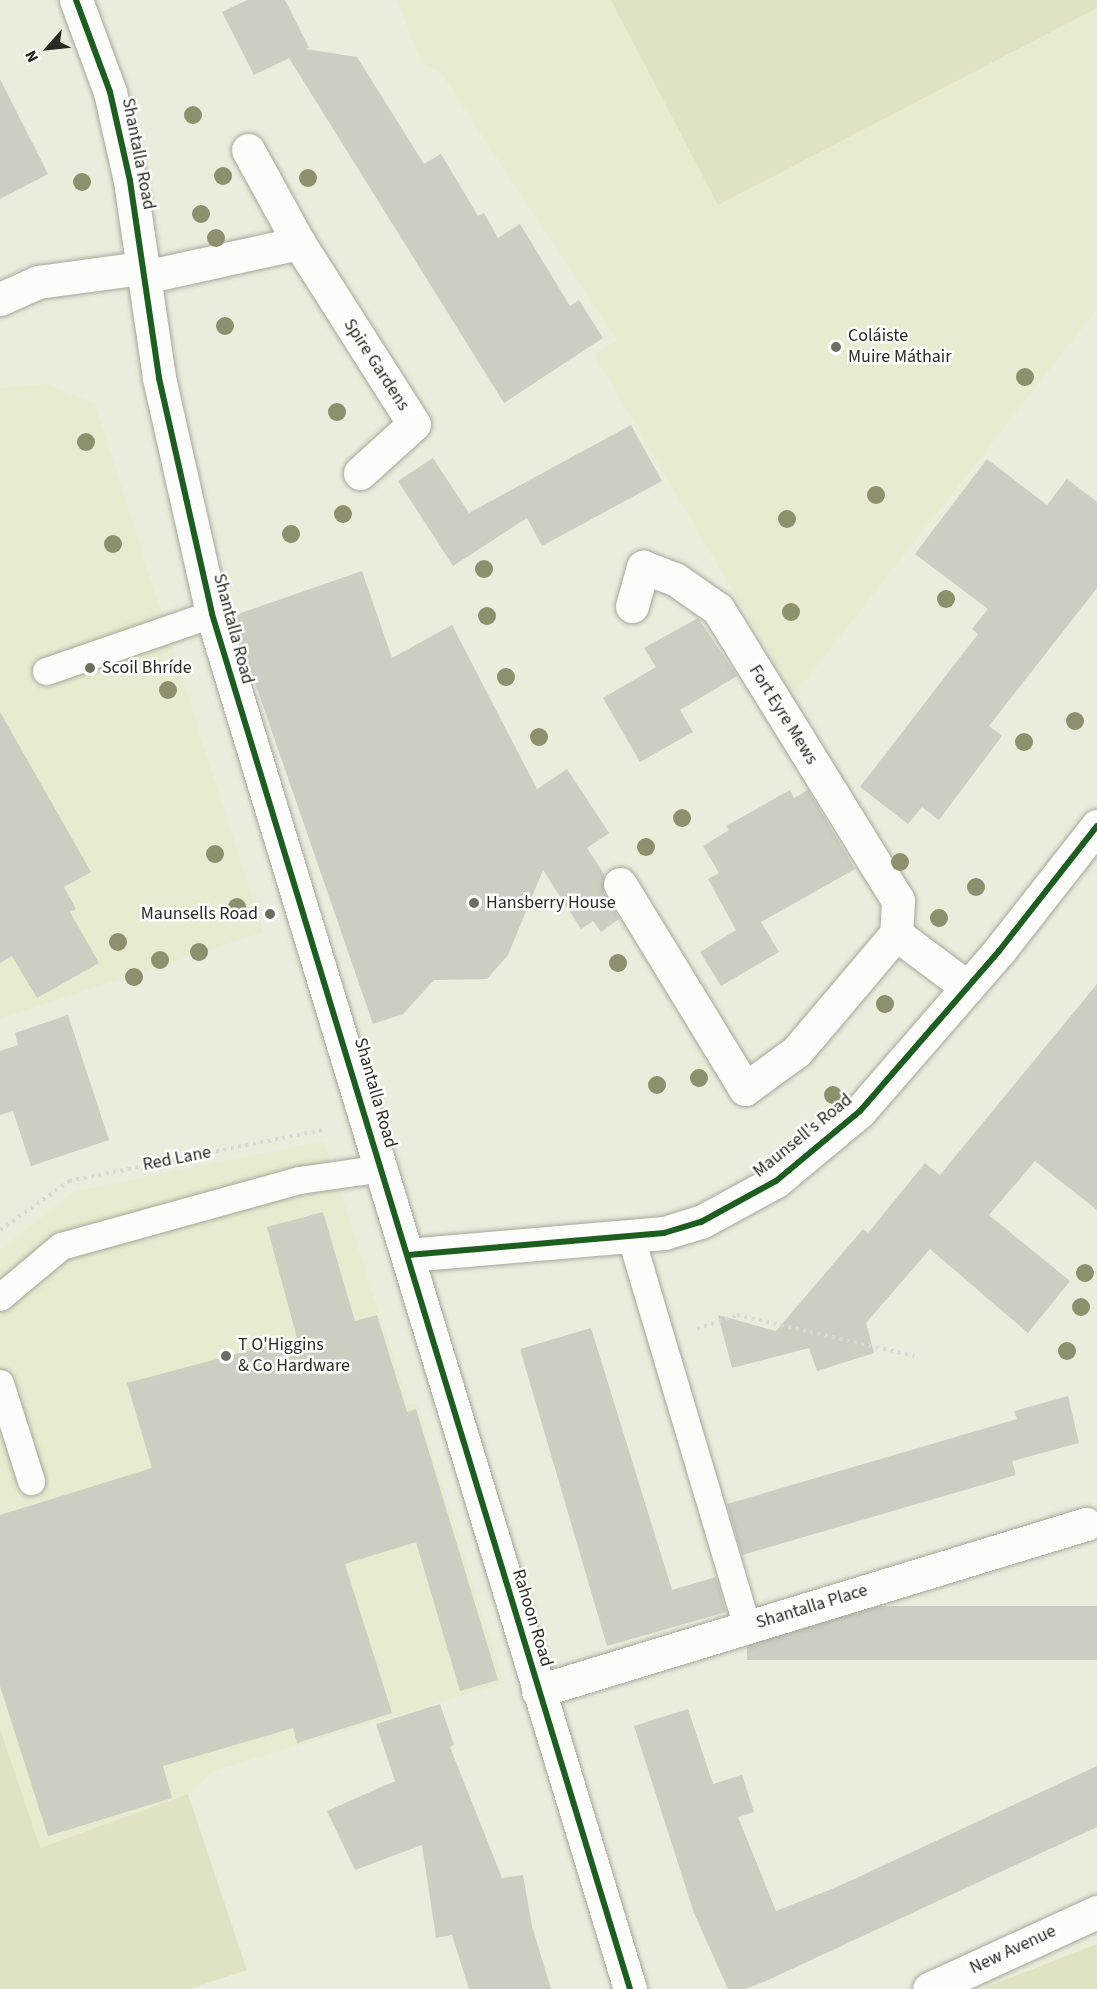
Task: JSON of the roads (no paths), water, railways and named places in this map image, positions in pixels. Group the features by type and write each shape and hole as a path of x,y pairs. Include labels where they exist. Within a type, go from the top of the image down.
{"street":[{"name":"Shantalla Road","path":"76,0 110,92 130,182 159,378 212,614 408,1255"},
{"name":"Spire Gardens","path":"248,150 299,243 414,424 360,474"},
{"path":"0,299 39,282 143,273 299,243"},
{"name":"Fort Eyre Mews","path":"632,606 643,567 675,579 718,609 898,900 896,934"},
{"name":"Maunsell's Road","path":"408,1255 631,1238 701,1222 776,1181 860,1111 967,987 1097,826"},
{"path":"620,884 745,1089 797,1051 896,934 967,987"},
{"name":"Rahoon Road","path":"408,1255 630,1989"},
{"name":"Shantalla Place","path":"538,1690 1086,1524"},
{"name":"New Avenue","path":"929,1989 1097,1912"}],"lane":[{"path":"46,671 212,614"},
{"path":"0,1297 61,1246 299,1180 382,1168"},
{"path":"631,1238 747,1627"},
{"path":"0,1383 31,1480"}],"place":[{"name":"Coláiste Muire Máthair","path":"836,347"},
{"name":"Scoil Bhríde","path":"90,668"},
{"name":"Hansberry House","path":"474,903"},
{"name":"Maunsells Road","path":"270,914"},
{"name":"T O'Higgins & Co Hardware","path":"226,1356"}]}
